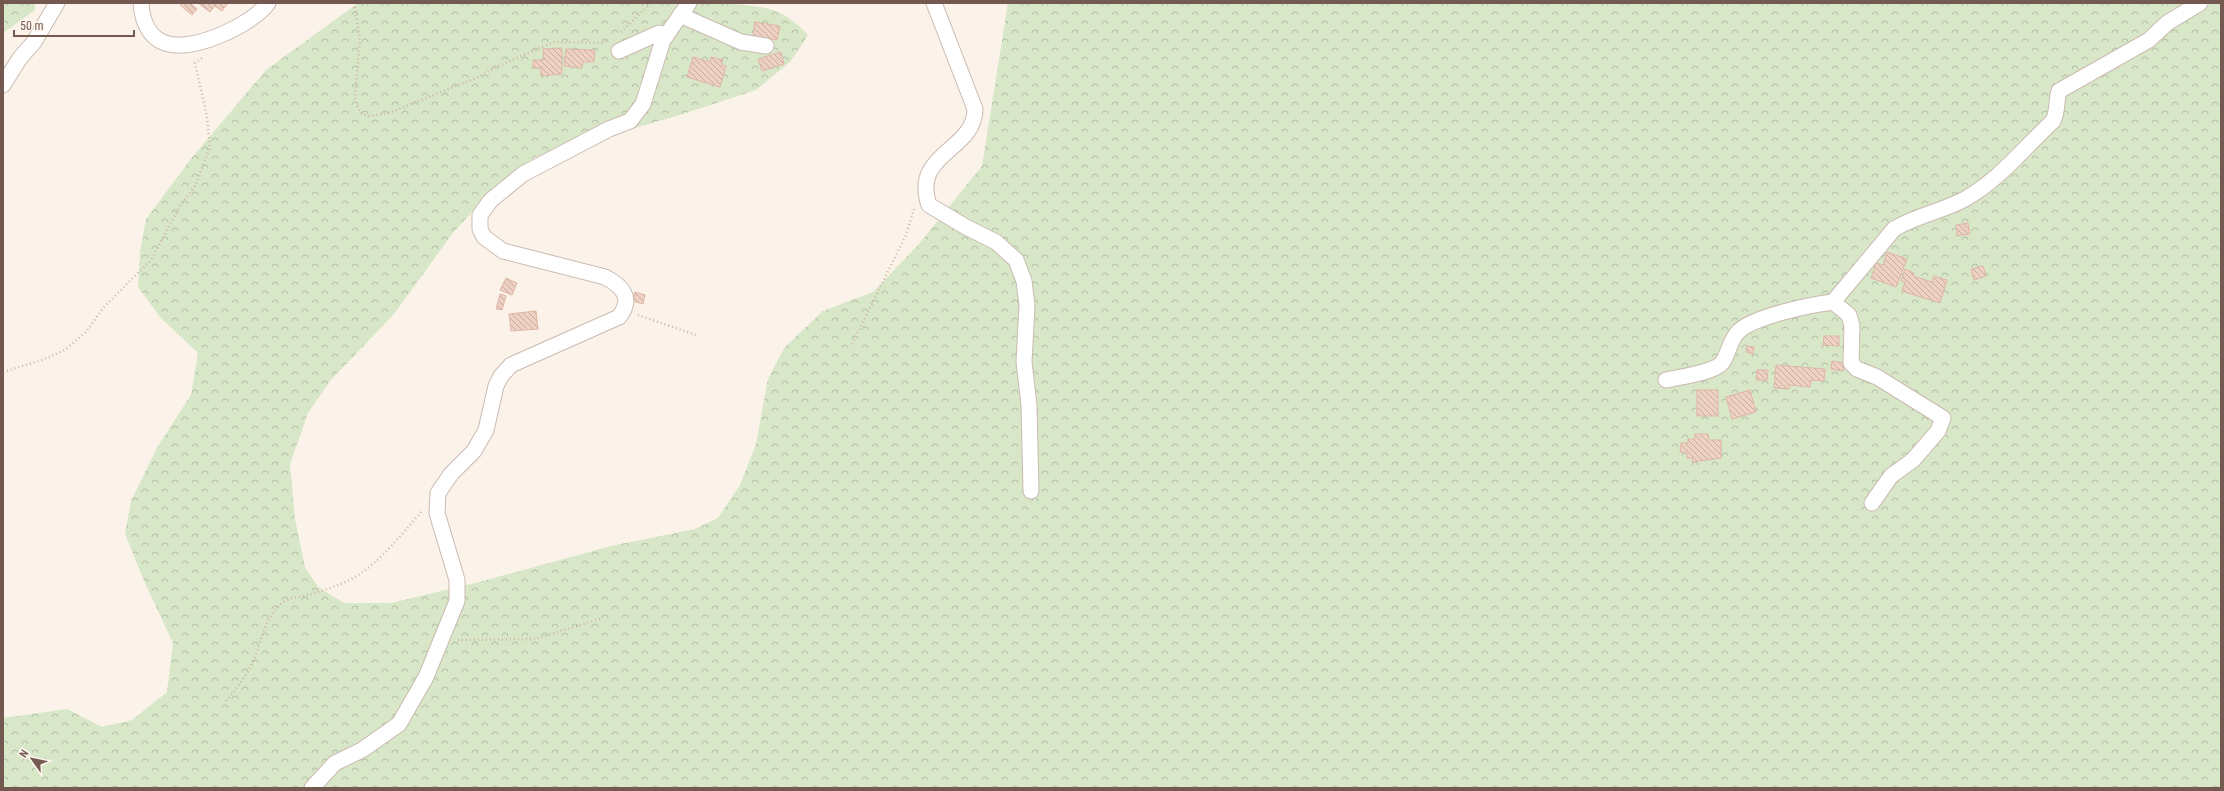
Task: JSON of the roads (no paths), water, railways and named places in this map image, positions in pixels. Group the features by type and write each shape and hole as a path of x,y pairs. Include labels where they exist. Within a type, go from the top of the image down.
{"street":[{"path":"3,86 20,58 34,42 57,3"},
{"path":"142,3 145,24 153,35 166,43 182,44 203,41 226,32 245,22 268,3"},
{"path":"312,788 335,763 362,750 399,724 426,677 441,637 457,601 456,580 437,513 438,493 451,474 474,452 486,430 496,386 505,370 528,356 619,317 624,310 625,296 620,286 605,277 503,251 484,236 479,222 480,215 491,200 522,174 609,129 630,121 643,104 666,36 689,3"},
{"path":"934,3 975,110 975,119 971,128 931,168 925,180 924,193 928,205 996,242 1016,260 1024,281 1026,305 1024,362 1030,405 1031,491"},
{"path":"1666,380 1711,370 1722,363 1730,343 1739,331 1749,324 1806,307 1832,302 1894,229 1902,224 1933,214 1965,199 1985,186 2053,121 2057,114 2056,100 2059,90 2149,40 2167,23 2200,3"},
{"path":"680,15 741,42 766,46"},
{"path":"619,52 659,33 666,36"},
{"path":"1832,302 1849,315 1852,326 1851,362 1857,369 1877,377 1943,418 1938,431 1913,460 1891,476 1872,503"}]}
